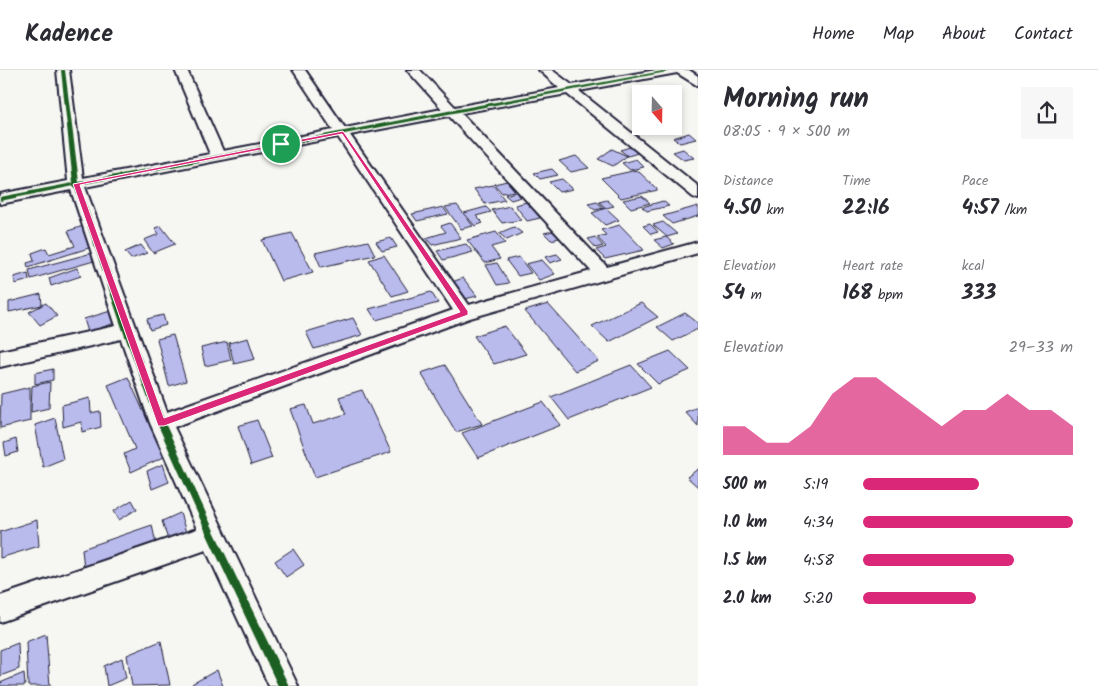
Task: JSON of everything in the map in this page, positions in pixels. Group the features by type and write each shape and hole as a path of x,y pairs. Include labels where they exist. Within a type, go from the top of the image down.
{"street":[{"path":"63,70 76,184 127,331 161,423 212,536 284,686"},
{"path":"181,70 218,157"},
{"path":"299,70 465,313"},
{"path":"413,70 604,274"},
{"path":"545,70 698,194"},
{"path":"0,199 675,70"},
{"path":"681,70 698,82"},
{"path":"161,423 465,313 698,247"},
{"path":"0,359 127,331"},
{"path":"0,610 212,536"}],"building":[{"path":"689,133 696,139 680,143 673,138"},
{"path":"630,147 638,153 628,156 620,150"},
{"path":"612,149 627,156 613,166 598,159"},
{"path":"683,149 694,158 684,160 673,152"},
{"path":"576,156 589,168 571,172 559,161"},
{"path":"636,159 644,167 630,170 622,163"},
{"path":"552,169 558,175 540,179 534,173"},
{"path":"637,170 658,190 621,198 601,178"},
{"path":"562,179 573,189 559,192 549,182"},
{"path":"507,181 515,191 502,193 494,184"},
{"path":"493,185 505,200 485,204 474,189"},
{"path":"515,192 521,197 511,200 505,195"},
{"path":"642,196 650,203 631,208 623,200"},
{"path":"607,200 614,206 606,208 599,202"},
{"path":"663,201 669,206 647,211 642,207"},
{"path":"527,202 540,218 527,221 515,205"},
{"path":"597,202 604,208 595,210 588,204"},
{"path":"457,205 473,226 461,229 445,207"},
{"path":"510,206 521,220 502,223 492,210"},
{"path":"698,206 698,216 672,224 663,216"},
{"path":"443,207 448,214 417,221 412,214"},
{"path":"486,207 491,212 476,216 483,223 475,226 464,213"},
{"path":"606,208 619,220 605,225 592,213"},
{"path":"663,222 677,234 667,237 653,225"},
{"path":"450,223 461,238 432,245 426,238 446,232 441,226"},
{"path":"650,224 658,232 651,234 643,226"},
{"path":"620,225 644,250 605,259 596,250 606,247 597,237 606,235 601,230"},
{"path":"83,226 92,247 28,267 27,263 34,261 32,253 46,248 49,254 75,246 68,231"},
{"path":"161,226 175,244 153,253 144,240 159,234 155,228"},
{"path":"514,227 522,233 507,240 499,233"},
{"path":"553,231 559,238 551,240 544,233"},
{"path":"496,232 505,243 491,247 500,259 485,263 467,240"},
{"path":"292,233 313,272 281,281 262,240"},
{"path":"595,237 603,246 596,248 588,239"},
{"path":"666,237 674,244 663,248 654,240"},
{"path":"391,238 397,247 382,251 376,242"},
{"path":"368,241 375,255 321,267 315,253"},
{"path":"466,244 473,252 443,260 437,251"},
{"path":"141,245 147,253 131,259 125,252"},
{"path":"92,253 94,261 31,279 29,270"},
{"path":"557,254 562,259 550,263 545,257"},
{"path":"384,255 408,291 392,296 369,260"},
{"path":"519,257 531,273 518,276 506,260"},
{"path":"542,260 555,274 539,280 526,264"},
{"path":"497,263 509,283 497,285 486,265"},
{"path":"77,268 81,276 51,286 49,278"},
{"path":"28,273 29,280 15,284 14,277"},
{"path":"463,278 477,296 465,299 452,282"},
{"path":"431,292 438,303 376,320 369,309"},
{"path":"41,294 42,305 9,312 9,302"},
{"path":"46,303 57,316 40,325 29,312"},
{"path":"641,303 658,317 609,342 592,326"},
{"path":"548,304 599,361 575,371 525,311"},
{"path":"114,310 118,322 88,332 84,319"},
{"path":"685,313 698,323 698,329 673,341 657,327"},
{"path":"163,315 166,325 150,330 147,319"},
{"path":"353,318 362,335 314,349 306,332"},
{"path":"505,326 526,354 494,364 474,336"},
{"path":"173,335 186,381 169,386 157,339"},
{"path":"248,338 255,359 234,364 229,343"},
{"path":"227,342 231,360 205,366 201,348"},
{"path":"670,351 690,370 658,384 638,364"},
{"path":"445,365 482,424 456,432 421,373"},
{"path":"631,365 651,387 569,420 551,397"},
{"path":"53,369 53,380 35,384 35,373"},
{"path":"128,377 164,457 131,472 124,454 135,449 108,385"},
{"path":"50,382 49,408 31,412 32,386"},
{"path":"30,387 30,421 0,428 1,394"},
{"path":"362,390 391,452 315,477 290,409 306,405 313,424 346,414 339,397"},
{"path":"90,398 91,413 100,411 101,427 82,432 81,422 63,427 62,405"},
{"path":"543,402 561,425 478,458 462,433"},
{"path":"698,407 698,426 685,412"},
{"path":"55,418 63,459 43,467 35,425"},
{"path":"257,420 272,458 251,465 238,426"},
{"path":"16,439 18,452 6,456 4,443"},
{"path":"163,464 169,482 152,489 147,471"},
{"path":"698,469 698,487 687,477"},
{"path":"132,500 137,509 119,520 114,511"},
{"path":"180,513 188,539 170,546 162,521"},
{"path":"37,520 39,546 0,558 0,532"},
{"path":"152,525 156,544 84,569 82,549"},
{"path":"293,549 304,565 286,577 275,561"},
{"path":"46,634 50,686 28,686 26,642"},
{"path":"161,641 170,685 132,686 127,655"},
{"path":"18,643 19,669 0,676 0,650"},
{"path":"122,658 126,678 107,686 104,666"},
{"path":"217,670 223,686 193,686 192,684"},
{"path":"24,673 25,686 0,686 0,683"}],"cycle path":[{"path":"63,70 76,184 127,331 161,423 212,536 284,686"},
{"path":"0,199 675,70"}],"route":[{"path":"343,132 465,313 161,423 76,184 281,144 343,132"}]}
